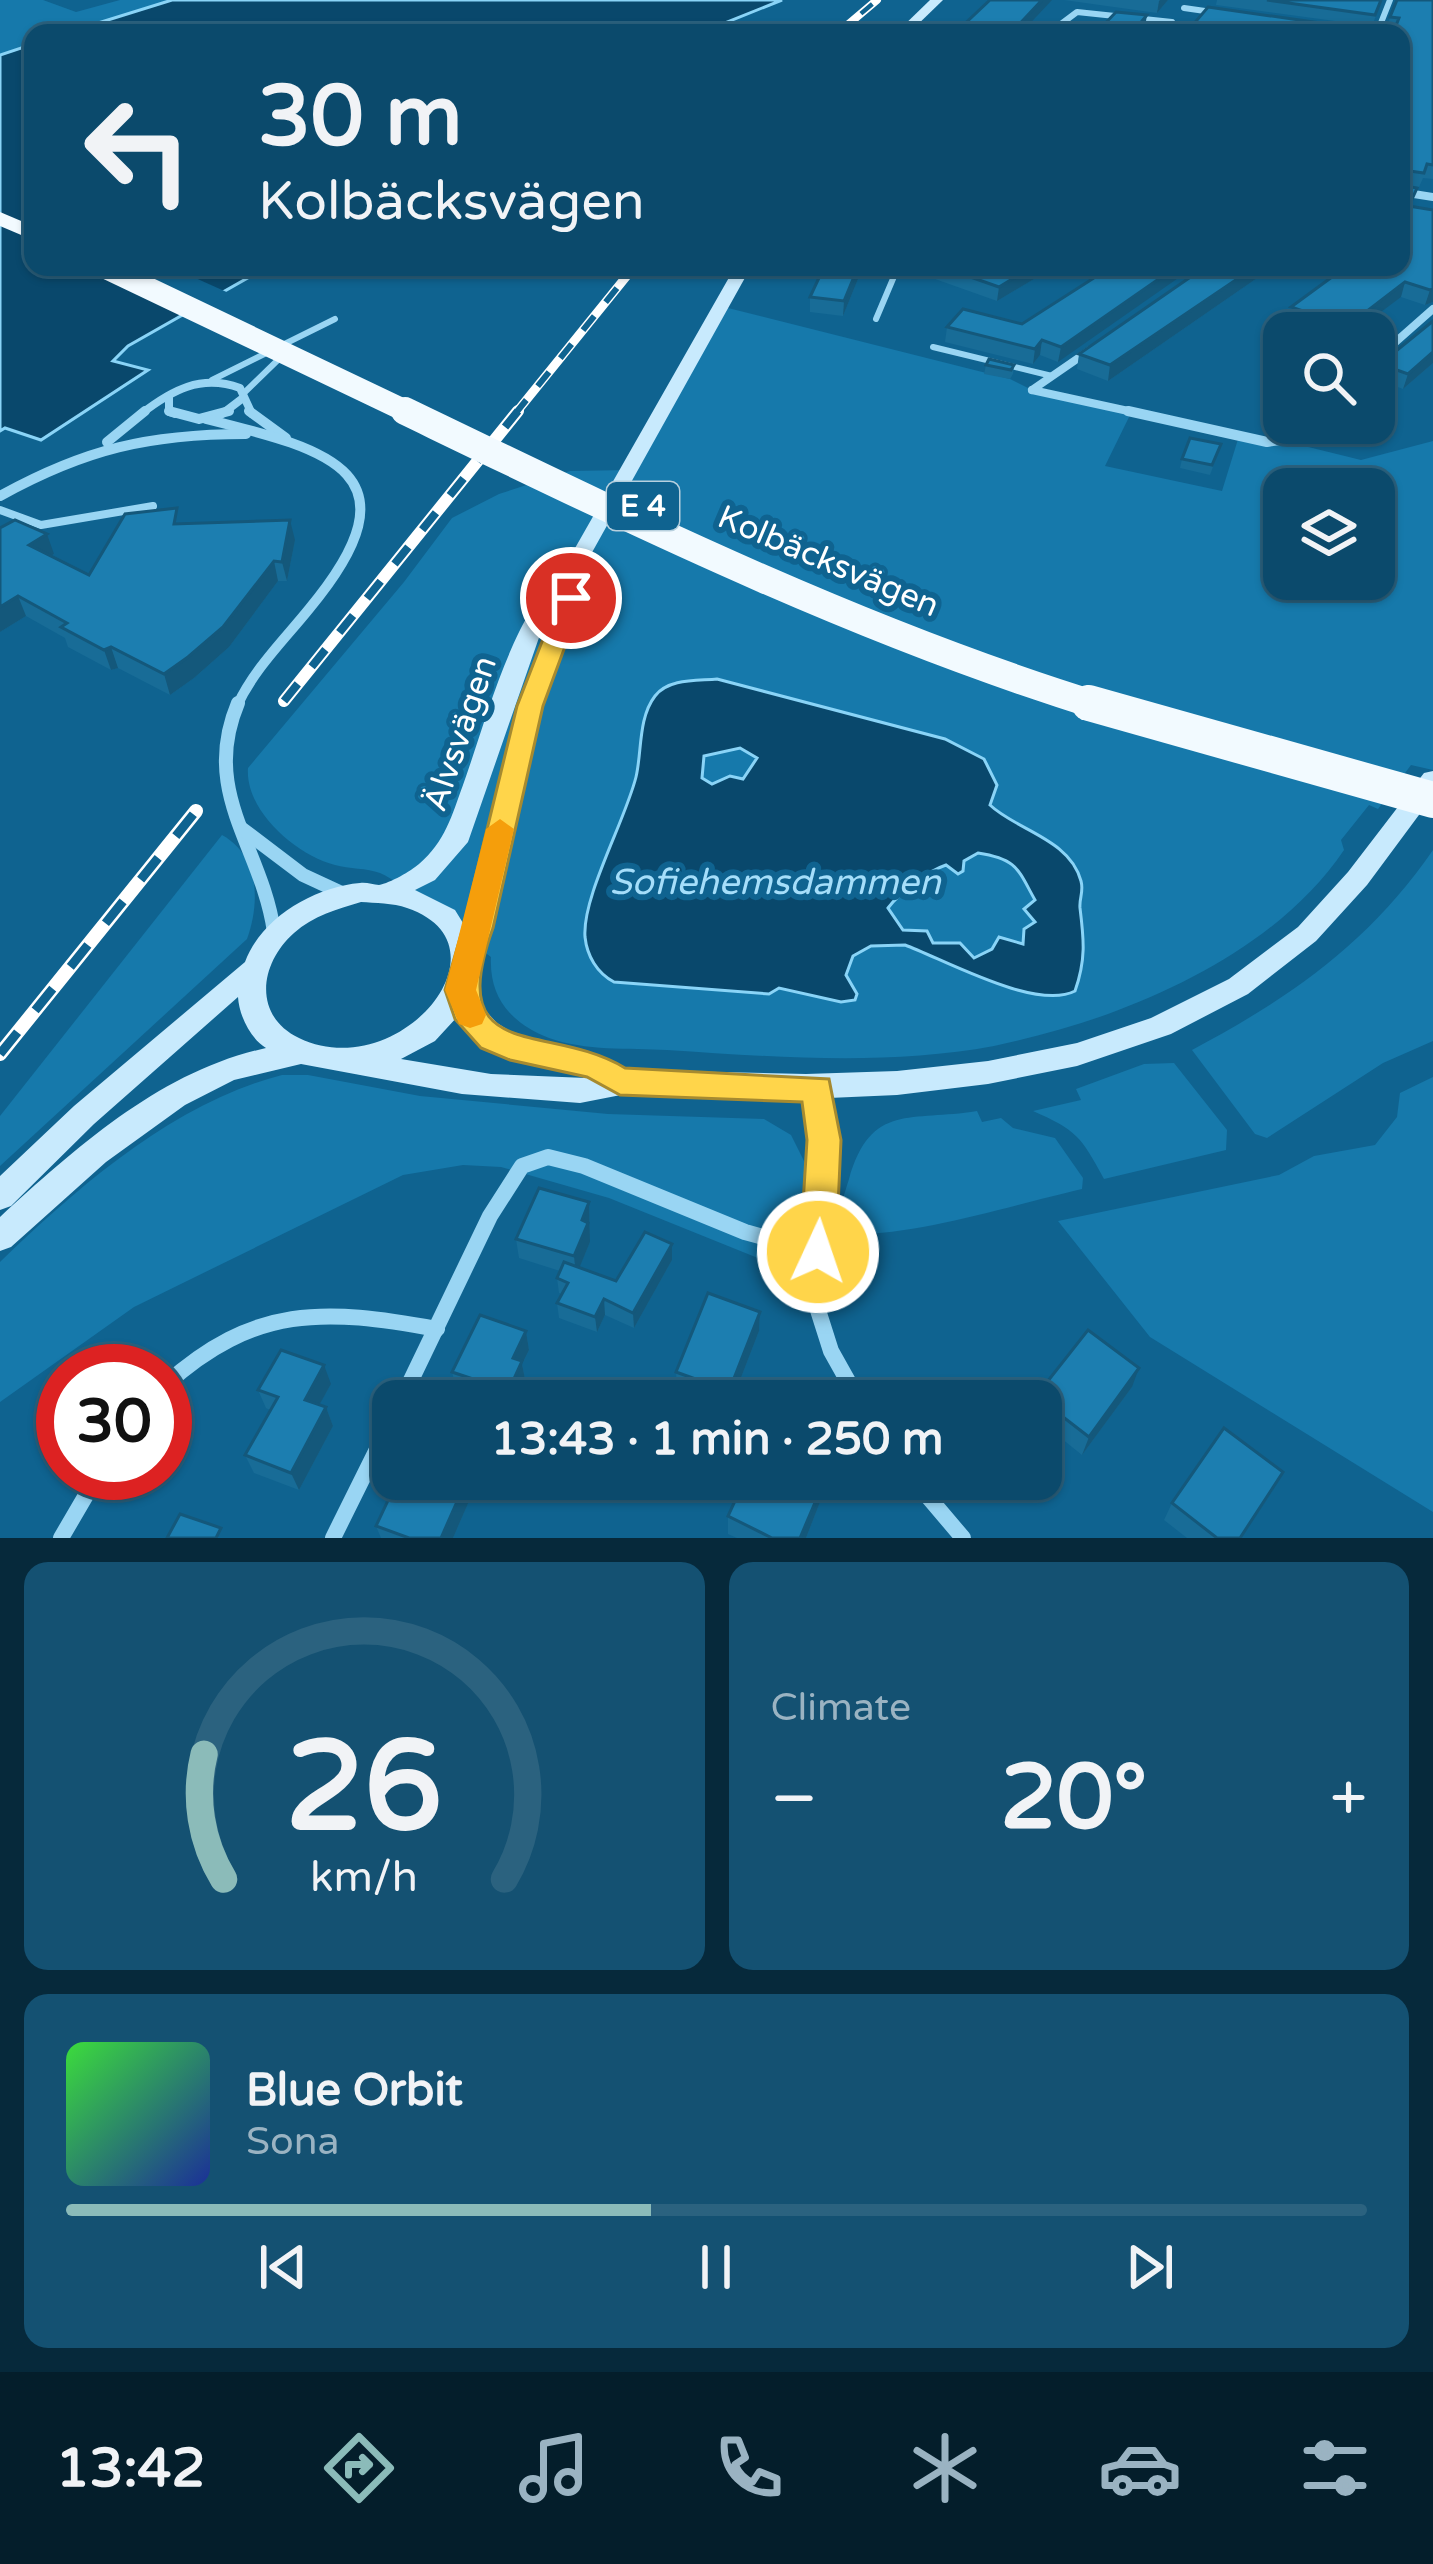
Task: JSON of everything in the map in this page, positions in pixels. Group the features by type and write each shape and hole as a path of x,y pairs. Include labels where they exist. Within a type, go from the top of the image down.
{"highway":[{"name":"Kolbäcksvägen","path":"123,276 713,554 890,632 1116,710 1433,800"},
{"name":"Kolbäcksvägen","path":"149,276 851,599 1006,659 1150,705 1433,781"}],"main road":[{"path":"912,24 937,0"},
{"name":"Älvsvägen","path":"388,892 426,873 455,842 531,629 550,592 570,574 738,276"},
{"name":"Älvsvägen","path":"467,958 530,706 571,598 570,574"},
{"name":"Kolbäcksvägen","path":"347,1059 442,1081 587,1091 620,1081 818,1089 919,1082 1022,1067 1103,1046 1220,995 1304,937 1339,901 1433,781"},
{"path":"0,1196 250,971 274,932 319,902 345,894 388,892 418,899 443,913 458,929 467,958 460,990 444,1015 414,1039 384,1052 347,1059 300,1053 246,1063 178,1094 94,1156 0,1238"},
{"path":"250,971 250,1003 269,1034 300,1053"},
{"name":"Kolbäcksvägen","path":"460,990 466,1010 493,1039 530,1054 595,1066 620,1081"}],"street":[{"path":"1061,24 1077,12 1172,22 1186,4 1232,15"},
{"path":"1395,342 1433,309"},
{"path":"1111,335 1032,390 1263,441"},
{"path":"101,447 186,385 212,380 235,384 249,412 292,442"},
{"path":"0,496 101,447 188,419 231,411 243,395"},
{"path":"169,396 169,412 188,419"},
{"path":"206,418 329,457 358,484 365,520 348,556 265,660 236,709 224,747 230,804 246,852 273,901 274,932"},
{"path":"135,437 253,434"},
{"path":"241,828 303,875 345,894"},
{"path":"818,1089 824,1140 818,1307 831,1351 848,1380"},
{"path":"412,1380 490,1216 522,1166 548,1157 624,1180 745,1232 818,1252"},
{"path":"192,1365 235,1334 300,1312 362,1315 437,1329"},
{"path":"333,1538 372,1460"},
{"path":"61,1538 83,1500"},
{"path":"931,1500 963,1538"}],"lane":[{"path":"876,319 894,276"},
{"path":"212,380 335,319"},
{"path":"243,395 299,340"},
{"path":"933,347 1052,376"},
{"path":"0,510 40,525 153,506"}],"shaded area":[{"path":"0,0 43,0 76,12 120,0 172,0 95,24 24,24 24,47 0,55"},
{"path":"720,306 1010,379 1032,390 1130,415 1105,466 1222,491 1239,436 1361,460 1433,441 1433,770 1411,765 1378,809 1369,805 1341,840 1344,850 1322,879 1269,929 1174,986 1066,1028 994,1046 872,1058 607,1048 549,1038 524,1025 505,1007 494,985 491,957 420,899 380,873 320,860 276,829 255,800 248,768 452,518 499,494 570,471 631,470"},
{"path":"222,835 244,855 254,881 247,939 0,1166 0,1116"},
{"path":"1433,850 1433,1041 1383,1063 1267,1138 1255,1134 1192,1050 1295,988 1354,941"},
{"path":"1174,1063 1227,1130 1226,1150 1104,1179 1076,1136 1033,1111 1081,1100 1076,1089 1144,1064"},
{"path":"282,1075 308,1075 420,1096 608,1114 764,1119 791,1135 807,1167 808,1229 768,1262 609,1198 501,1167 463,1165 403,1175 134,1307 82,1344 36,1344 36,1376 0,1402 0,1262 130,1151 203,1105"},
{"path":"1433,1077 1433,1512 1150,1337 1058,1221 1279,1175 1314,1156 1375,1145 1397,1117 1400,1093"},
{"path":"977,1111 982,1122 1001,1118 1013,1128 1055,1138 1083,1178 1082,1189 930,1226 842,1234 843,1199 869,1137 896,1120"}],"water":[{"path":"172,0 782,0 722,24 95,24"},
{"path":"24,47 24,276 251,276 128,346 113,361 148,370 41,440 5,428 0,431 0,55"},
{"name":"Sofiehemsdammen","path":"717,679 945,739 984,759 997,785 990,805 1066,855 1081,881 1083,950 1075,991 1058,995 1015,989 905,945 871,946 853,956 846,975 857,994 855,1000 841,1002 779,988 769,994 614,982 603,974 588,951 586,920 636,777 646,714 655,696 668,686","holes":["740,748 757,758 743,779 730,776 712,784 702,778 704,756","978,853 1015,867 1035,900 1024,909 1035,922 1024,929 1023,944 999,937 992,949 974,958 960,943 933,943 927,931 903,930 888,908 893,902 939,868 946,865 958,874 964,861"]}],"pier":[{"path":"112,276 191,276 231,294 194,314"}],"building":[{"path":"990,0 1042,0 1019,24 965,24"},
{"path":"1267,0 1381,0 1375,15"},
{"path":"1397,0 1433,0 1433,165 1427,164 1424,173 1410,171 1410,24 1397,24 1399,18 1390,17"},
{"path":"1208,7 1327,24 1194,24"},
{"path":"1116,12 1147,15 1140,24 1105,24"},
{"path":"1410,206 1433,210 1433,289 1405,282 1366,312 1306,312 1291,307 1333,276 1410,276"},
{"path":"820,276 854,276 844,301 810,297"},
{"path":"968,276 1017,276 999,287"},
{"path":"1097,276 1163,276 1061,347 1042,340 1035,349 947,327 963,309 1022,324"},
{"path":"1192,276 1242,276 1110,365 1079,354"},
{"path":"1433,321 1433,352 1408,374 1395,369 1395,352"},
{"path":"989,359 1014,365 1011,370 986,365"},
{"path":"1190,438 1221,444 1212,465 1182,459"},
{"path":"177,508 174,524 290,520 282,562 274,561 223,627 164,674 111,647 104,650 18,596 0,607 0,528 15,520 47,534 29,545 89,575 125,514"},
{"path":"539,1188 589,1202 582,1220 588,1223 574,1256 516,1239"},
{"path":"645,1232 672,1244 633,1313 604,1299 595,1317 557,1303 568,1283 557,1278 564,1262 616,1281"},
{"path":"708,1293 760,1312 733,1380 698,1380 676,1372"},
{"path":"480,1315 526,1331 513,1358 522,1361 513,1380 476,1380 452,1372"},
{"path":"1088,1330 1139,1368 1089,1437 1062,1416 1062,1380 1049,1380"},
{"path":"281,1350 324,1365 305,1400 326,1407 291,1473 245,1455 278,1397 258,1390"},
{"path":"1224,1428 1283,1472 1240,1538 1217,1538 1172,1503"},
{"path":"388,1500 458,1500 441,1538 409,1538 376,1526"},
{"path":"735,1500 816,1500 800,1538 772,1538 728,1516"},
{"path":"180,1514 221,1528 216,1538 167,1538"}],"railway":[{"path":"849,24 877,0"},
{"path":"515,414 627,276"},
{"path":"284,701 518,411"},
{"path":"0,1054 196,811"}],"slow traffic":[{"path":"470,1015 460,990 500,829"}],"route":[{"path":"571,598 530,706 460,990 466,1010 493,1039 510,1047 595,1066 620,1081 818,1089 824,1140 818,1252"}]}
